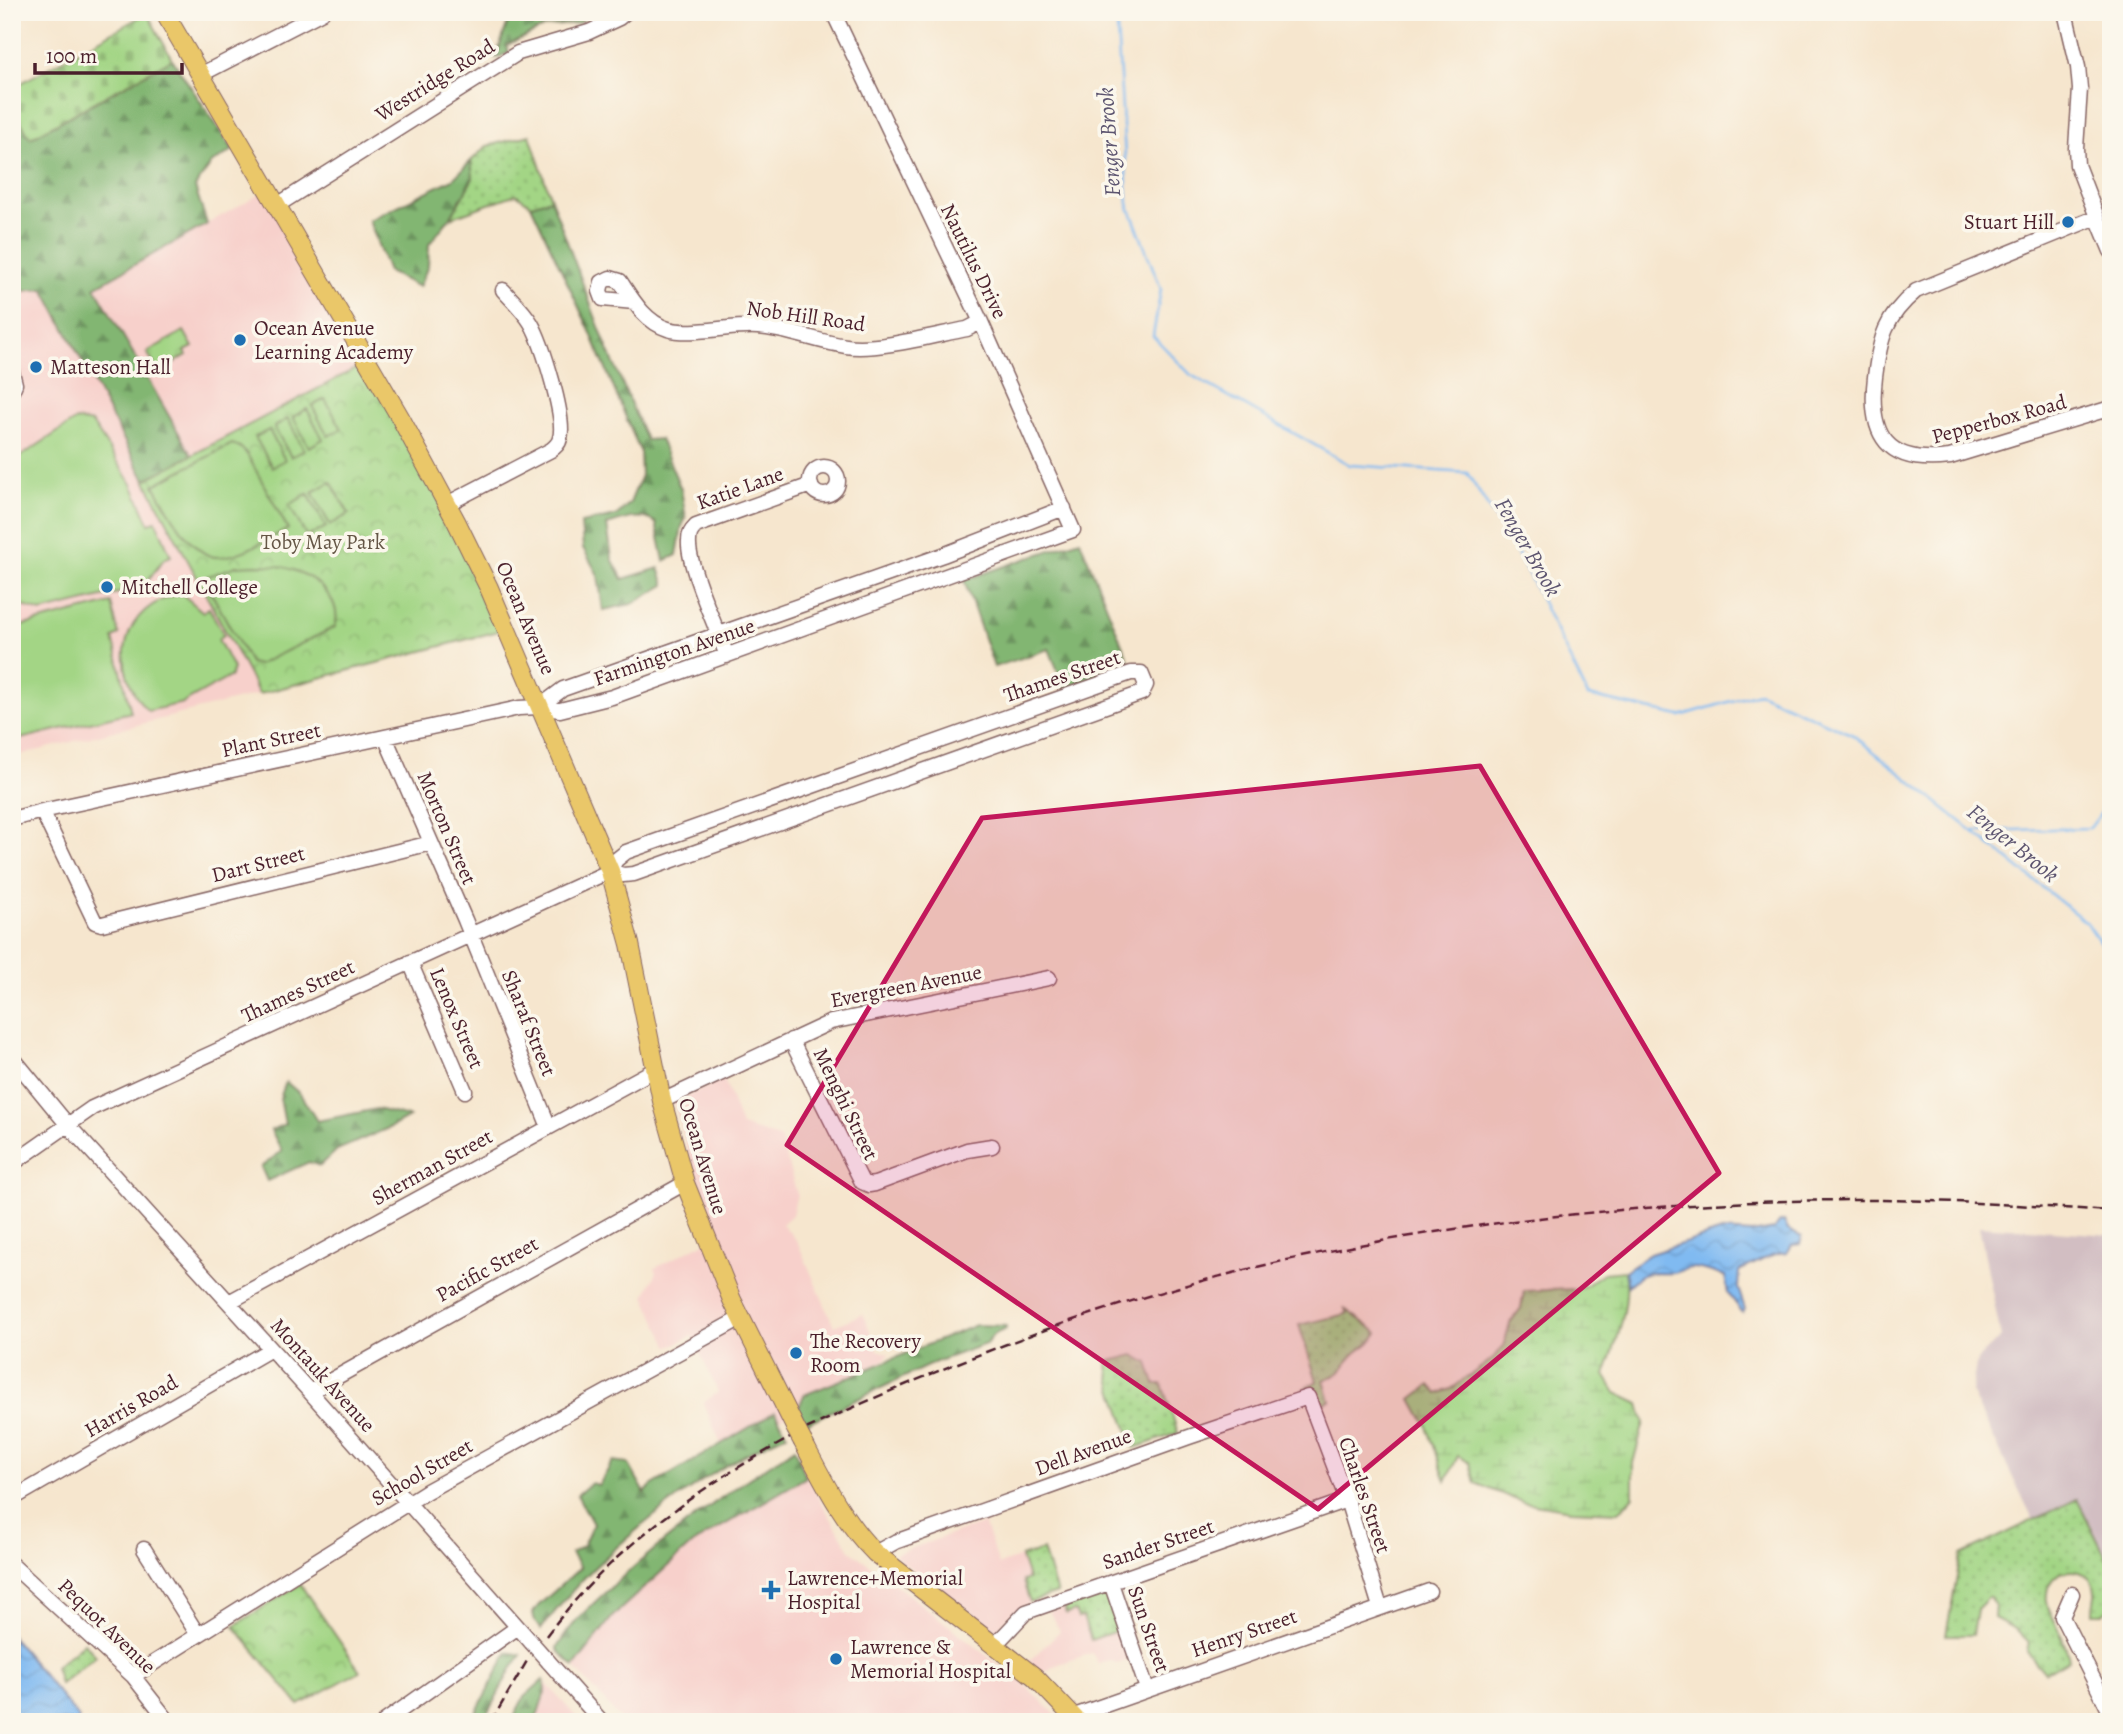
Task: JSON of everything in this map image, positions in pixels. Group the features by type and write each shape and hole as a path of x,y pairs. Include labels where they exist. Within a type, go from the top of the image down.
{"main road":[{"name":"Ocean Avenue","path":"163,12 400,417 478,564 610,872 627,932 662,1101 685,1183 741,1318 799,1436 855,1532 876,1553 1035,1677 1076,1719"}],"street":[{"path":"200,75 322,12"},
{"name":"Westridge Road","path":"276,205 518,53 589,32 626,12"},
{"name":"Nautilus Drive","path":"833,12 981,322 1073,530"},
{"path":"2065,12 2078,67 2080,89 2077,164 2111,251"},
{"name":"Pepperbox Road","path":"2097,218 1916,291 1899,306 1885,327 1878,350 1873,409 1877,427 1885,440 1908,457 1925,461 1950,457 2111,408"},
{"path":"447,504 551,450 560,439 561,428 556,401 543,351 531,324 503,290"},
{"name":"Nob Hill Road","path":"634,302 651,320 667,329 681,331 761,327 848,347 869,347 967,329 981,322"},
{"path":"12,372 15,384 12,391"},
{"name":"Katie Lane","path":"727,656 691,557 688,540 690,533 696,526 811,485"},
{"name":"Farmington Avenue","path":"539,707 563,689 943,555 1065,508"},
{"name":"Farmington Avenue","path":"539,707 560,710 586,705 1073,530"},
{"name":"Thames Street","path":"12,1164 92,1108 610,872 634,874 1142,693 1146,685 1144,677 1141,673 1131,673 626,852 616,860 610,872"},
{"name":"Plant Street","path":"12,819 519,708 539,707"},
{"path":"956,734 964,755"},
{"name":"Morton Street","path":"385,737 470,935"},
{"path":"752,806 760,829"},
{"name":"Dart Street","path":"42,811 95,922 102,924 431,843"},
{"name":"Sharaf Street","path":"470,935 549,1127"},
{"name":"Lenox Street","path":"410,962 465,1091"},
{"name":"Evergreen Avenue","path":"662,1101 831,1021 1049,978"},
{"name":"Menghi Street","path":"792,1040 857,1175 866,1184 880,1183 967,1150 992,1146"},
{"name":"Montauk Avenue","path":"12,1057 67,1124 310,1392 602,1722"},
{"name":"Sherman Street","path":"229,1302 656,1069"},
{"name":"Pacific Street","path":"310,1392 685,1183"},
{"name":"School Street","path":"132,1676 408,1503 741,1318"},
{"name":"Harris Road","path":"12,1499 271,1349"},
{"name":"Charles Street","path":"1308,1397 1347,1500 1380,1607"},
{"name":"Dell Avenue","path":"876,1553 908,1538 1308,1397"},
{"name":"Sander Street","path":"995,1645 1026,1612 1347,1500"},
{"path":"144,1549 198,1635"},
{"name":"Pequot Avenue","path":"12,1565 132,1676 169,1722"},
{"name":"Sun Street","path":"1111,1583 1147,1689"},
{"name":"Henry Street","path":"1076,1719 1147,1689 1429,1591"},
{"path":"2071,1594 2062,1617 2111,1714"},
{"path":"384,1722 518,1627"}],"highlighted area":[{"path":"1480,766 1719,1173 1318,1509 787,1145 982,818"}],"shaded area":[{"name":"Ocean Avenue Learning Academy","path":"267,190 368,362 192,456 95,287"},
{"name":"Mitchell College","path":"12,230 259,694 12,757"},
{"path":"724,1079 741,1126 780,1138 797,1194 792,1215 782,1224 797,1241 834,1326 863,1314 878,1350 889,1354 883,1361 804,1395 798,1409 778,1419 774,1412 721,1444 703,1403 718,1392 692,1336 669,1347 645,1296 657,1272 655,1268 713,1238 674,1102"},
{"path":"1979,1226 2111,1235 2111,1567 2077,1500 2034,1521 1971,1392 1977,1360 2001,1337"},
{"name":"Lawrence+Memorial Hospital","path":"806,1477 850,1550 1022,1682 1063,1722 623,1722 574,1667 615,1614 692,1544"},
{"path":"984,1523 999,1565 1021,1557 1028,1579 1023,1582 1030,1602 1009,1615 997,1631 895,1554"},
{"path":"1064,1607 1066,1614 1075,1611 1083,1617 1122,1629 1132,1658 1117,1663 1098,1663 1092,1653 1056,1665 1043,1673 1029,1661 1060,1631 1049,1611"},
{"path":"545,1682 581,1722 535,1722 545,1695"}],"green space":[{"path":"511,12 595,12 578,23 545,27 507,45 509,53 496,58"},
{"path":"147,13 172,59 30,138 12,106 12,88"},
{"path":"172,59 233,150 211,164 195,187 207,224 95,287 192,456 145,480 44,289 12,292 12,106 31,138"},
{"path":"530,135 551,199 531,205 516,194 450,218 473,178 471,161 487,146"},
{"path":"471,161 473,178 450,218 429,244 428,266 419,287 388,272 369,220 453,179"},
{"path":"551,199 604,340 646,440 660,439 681,489 686,518 677,555 664,561 656,523 638,517 607,525 612,559 623,579 659,568 665,585 632,604 603,610 598,575 583,548 581,523 616,516 630,503 641,476 640,451 590,331 531,205"},
{"path":"184,331 193,347 185,351 187,355 158,372 147,352"},
{"name":"Toby May Park","path":"368,362 506,629 259,694 145,480"},
{"path":"325,399 342,429 328,436 312,406"},
{"path":"307,409 323,439 309,447 293,417"},
{"path":"288,419 304,450 291,457 274,427"},
{"path":"76,420 92,423 132,484 149,523 156,521 171,556 164,559 143,587 41,612 12,602 12,462"},
{"path":"269,430 285,460 272,467 255,437"},
{"path":"232,444 247,454 288,529 244,551 217,557 208,555 189,539 154,485"},
{"path":"331,482 349,514 330,525 312,492"},
{"path":"308,494 326,527 307,537 289,505"},
{"path":"1080,540 1130,664 1065,689 1049,649 994,667 964,580"},
{"path":"236,566 288,568 319,585 332,600 335,627 258,665 250,663 203,578"},
{"path":"182,594 203,612 209,608 224,635 218,639 233,668 231,676 183,703 148,711 135,694 127,676 127,640 134,624 145,611 161,600"},
{"path":"111,603 119,635 113,638 131,712 12,741 12,628"},
{"path":"286,1082 300,1094 317,1121 377,1109 409,1117 337,1150 320,1166 309,1162 267,1181 261,1167 282,1151 271,1130 285,1124 280,1098"},
{"path":"1625,1271 1624,1310 1605,1375 1616,1393 1639,1404 1644,1422 1633,1463 1633,1496 1619,1512 1571,1510 1522,1502 1475,1483 1470,1463 1458,1456 1446,1481 1427,1426 1412,1399 1430,1385 1438,1394 1451,1389 1495,1357 1504,1345 1510,1323 1521,1308 1524,1291 1576,1289 1587,1285 1603,1273"},
{"path":"1345,1309 1378,1333 1339,1372 1324,1380 1330,1401 1322,1404 1316,1393 1304,1389 1317,1381 1299,1325 1347,1314"},
{"path":"976,1325 1006,1326 1006,1329 994,1334 986,1344 938,1361 805,1424 798,1409 804,1395"},
{"path":"1134,1355 1148,1363 1155,1384 1162,1384 1178,1433 1134,1448 1112,1386 1107,1362"},
{"path":"775,1412 787,1434 709,1476 661,1510 587,1575 541,1629 535,1622 533,1613 580,1568 571,1553 583,1546 593,1524 577,1495 591,1483 599,1485 613,1461 628,1463 645,1493 651,1486"},
{"path":"795,1448 806,1477 692,1544 613,1616 574,1667 558,1651 563,1638 577,1620 660,1545 748,1479"},
{"path":"2077,1499 2111,1567 2111,1608 2103,1613 2093,1613 2094,1586 2080,1572 2065,1572 2053,1579 2047,1593 2047,1603 2069,1659 2045,1673 2027,1652 2029,1642 2017,1630 1994,1618 1995,1604 1989,1597 1977,1609 1973,1635 1946,1635 1961,1555"},
{"path":"1043,1550 1057,1593 1030,1602 1023,1581 1028,1579 1021,1557"},
{"path":"300,1584 360,1671 299,1705 234,1626"},
{"path":"1105,1595 1110,1598 1122,1629 1091,1640 1083,1617 1078,1618 1075,1611 1066,1614 1064,1607"},
{"path":"84,1643 96,1656 60,1684 55,1667"},
{"path":"508,1652 521,1655 483,1722 471,1722"},
{"path":"543,1680 546,1689 535,1722 511,1722 524,1697"}],"water":[{"path":"1784,1221 1788,1230 1802,1237 1800,1244 1792,1245 1787,1253 1769,1257 1739,1271 1738,1288 1745,1309 1743,1313 1728,1293 1725,1276 1704,1270 1691,1268 1674,1273 1645,1274 1628,1286 1625,1271 1650,1254 1722,1231 1752,1233 1774,1229"},
{"path":"12,1637 79,1718 79,1722 12,1722"}],"waterway":[{"name":"Fenger Brook","path":"1116,12 1128,204 1161,289 1153,336 1191,375 1350,465 1467,473 1522,561 1588,696 1680,716 1759,693 1853,735 2087,923 2111,958"},
{"path":"1975,831 2090,828 2111,800"}],"railway":[{"path":"806,1429 909,1383 1067,1322 1174,1288 1387,1240 1547,1217 1708,1204 1899,1200 2111,1211"},
{"path":"546,1636 598,1576 657,1524 721,1478 790,1438"},
{"path":"491,1722 527,1661"}],"place":[{"name":"Stuart Hill","path":"2068,222"},
{"name":"Ocean Avenue Learning Academy","path":"240,340"},
{"name":"Matteson Hall","path":"36,367"},
{"name":"Mitchell College","path":"107,587"},
{"name":"The Recovery Room","path":"796,1353"},
{"name":"Lawrence+Memorial Hospital","path":"771,1590"},
{"name":"Lawrence & Memorial Hospital","path":"836,1659"}]}
